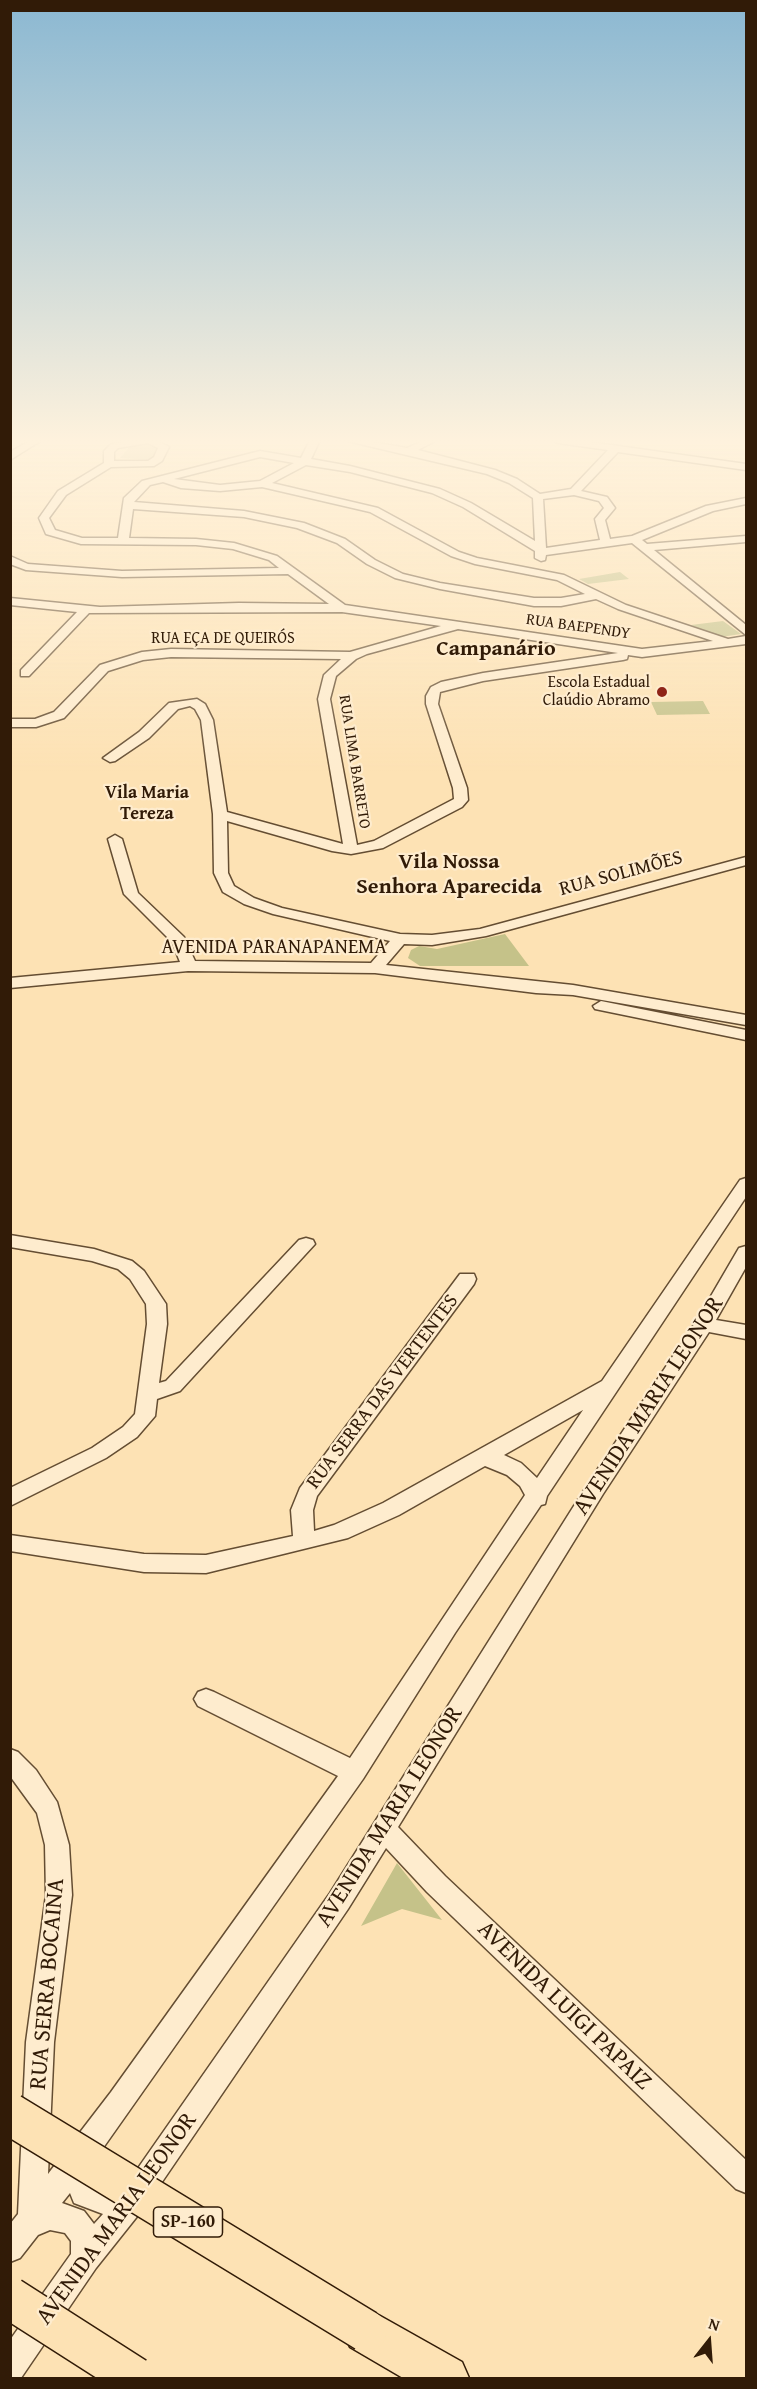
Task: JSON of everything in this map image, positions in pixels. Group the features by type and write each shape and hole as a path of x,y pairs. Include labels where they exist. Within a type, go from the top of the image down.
{"highway":[{"name":"SP-160","path":"10,2114 446,2379"},
{"path":"10,2298 135,2379"}],"street":[{"path":"252,551 273,558 342,608"},
{"path":"356,551 399,576 440,586 534,602 561,602 597,595"},
{"path":"450,551 476,561 541,572 575,582 597,595 658,620 730,642"},
{"path":"541,551 541,572"},
{"path":"652,551 747,631"},
{"path":"10,559 26,567 122,574 292,571"},
{"name":"RUA BAEPENDY","path":"10,601 86,610 342,608 642,653 747,640"},
{"path":"25,673 86,610"},
{"name":"RUA LIMA BARRETO","path":"351,850 324,699 330,675 352,656 457,626"},
{"path":"580,645 591,657 591,662"},
{"name":"RUA EÇA DE QUEIRÓS","path":"10,723 36,723 59,716 104,668 142,656 171,653 352,656"},
{"path":"220,814 332,847 351,850 391,840 416,823 461,800 460,788 432,704 435,690 445,685 492,675 642,653"},
{"name":"RUA SOLIMÕES","path":"110,758 144,735 169,709 192,702 200,707 207,720 220,814 221,873 224,882 234,894 278,910 400,939 432,940 481,933 747,861"},
{"path":"115,839 131,894 178,940 186,954 188,966"},
{"path":"375,968 400,939"},
{"name":"AVENIDA PARANAPANEMA","path":"10,983 188,966 375,968 536,988 573,990 747,1020"},
{"name":"AVENIDA PARANAPANEMA","path":"536,988 570,999 658,1019 747,1035"},
{"name":"AVENIDA MARIA LEONOR","path":"10,2248 32,2223 86,2150 354,1772 447,1628 745,1188"},
{"path":"10,1241 102,1257 125,1266 137,1275 156,1304 157,1324 145,1416 130,1432 99,1453 10,1498"},
{"path":"148,1395 173,1386 306,1244"},
{"name":"AVENIDA MARIA LEONOR","path":"10,2367 86,2258 136,2194 385,1830 596,1488 704,1324 747,1251"},
{"name":"RUA SERRA DAS VERTENTES","path":"304,1542 302,1510 307,1494 467,1279"},
{"path":"704,1324 747,1332"},
{"path":"10,1543 144,1563 206,1564 304,1542 340,1532 391,1509 485,1458 611,1384"},
{"path":"485,1458 514,1469 528,1481 537,1498"},
{"path":"206,1699 354,1772"},
{"name":"RUA SERRA BOCAINA","path":"10,1760 27,1777 48,1810 57,1845 59,1895 40,2042 32,2223"},
{"name":"AVENIDA LUIGI PAPAIZ","path":"385,1830 436,1884 747,2179"},
{"path":"86,2150 76,2171 84,2193 101,2200 136,2194"},
{"path":"32,2223 50,2215 74,2221 85,2236 86,2258"}],"shaded area":[{"path":"620,572 629,579 588,584 579,579"},
{"path":"723,621 741,634 721,637 691,625"},
{"path":"703,701 710,714 657,715 651,702"},
{"path":"505,934 529,966 420,966 408,958 411,950 419,946 437,949"},
{"path":"397,1863 442,1920 402,1909 361,1926"}],"place":[{"name":"Escola Estadual Claúdio Abramo","path":"662,692"}],"district":[{"name":"Campanário","path":"496,649"},
{"name":"Vila Maria Tereza","path":"147,803"},
{"name":"Vila Nossa Senhora Aparecida","path":"449,874"}]}
